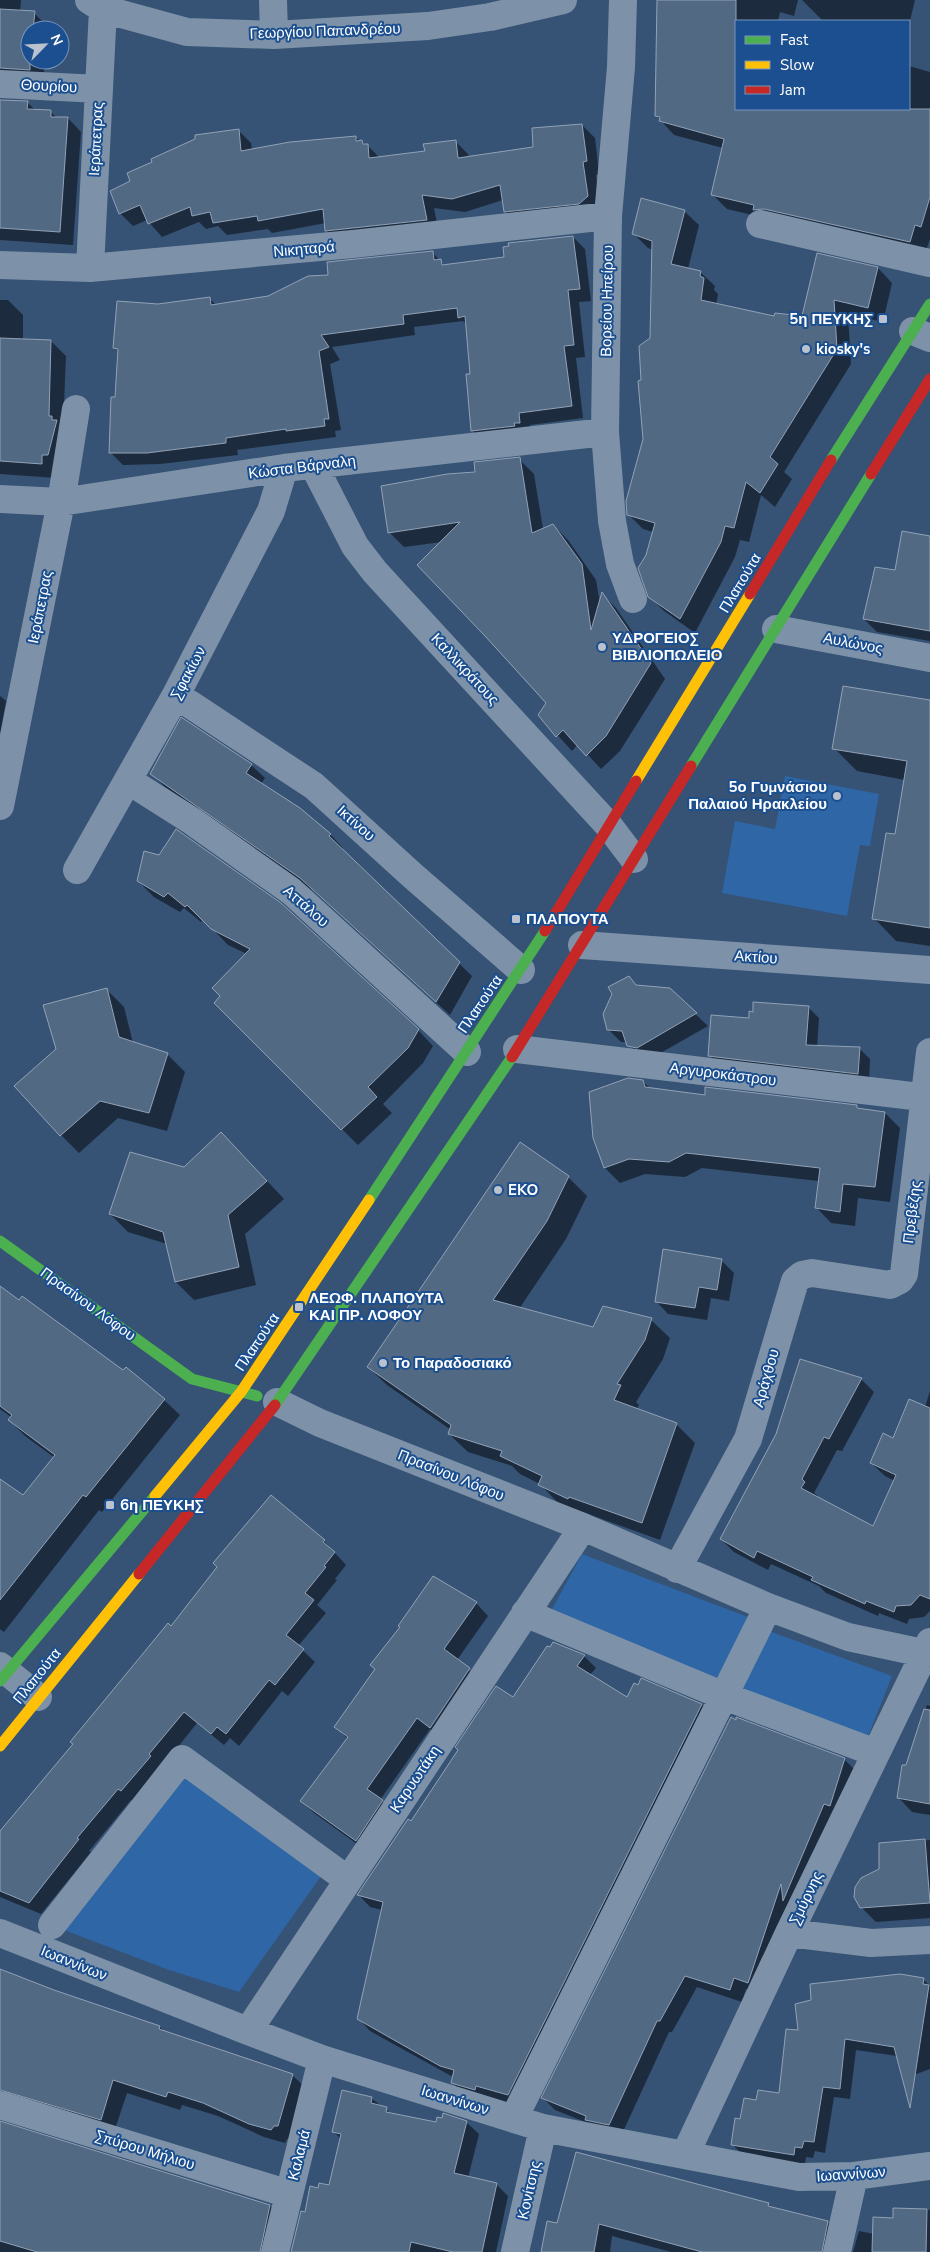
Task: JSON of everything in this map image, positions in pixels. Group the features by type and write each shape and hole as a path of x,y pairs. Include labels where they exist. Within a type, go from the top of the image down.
{"main road":[{"name":"Πλαπούτα","path":"3,1673 241,1392 262,1363 521,970 609,826 793,534 849,431 922,335 930,304"},
{"name":"Πλαπούτα","path":"0,1746 277,1402 517,1049 776,629 817,552 930,379"},
{"name":"Πρασίνου Λόφου","path":"0,1242 192,1379 277,1402"}],"street":[{"path":"273,0 274,35"},
{"name":"Γεωργίου Παπανδρέου","path":"96,5 187,32 274,35 428,26 490,17 563,0"},
{"name":"Βορείου Ηπείρου","path":"623,0 621,67 608,216 605,432 612,521 620,564 633,599"},
{"name":"Ιεράπετρας","path":"90,268 99,89 96,5"},
{"name":"Θουρίου","path":"0,84 99,89"},
{"name":"Νικηταρά","path":"0,264 90,268 353,244 608,216"},
{"path":"760,224 930,262"},
{"name":"Ιεράπετρας","path":"0,806 61,502 76,408"},
{"name":"Κώστα Βάρναλη","path":"0,499 61,502 284,468 605,432"},
{"name":"Καλλικράτους","path":"314,466 355,546 375,572 609,826 634,859"},
{"name":"Σφακίων","path":"77,870 176,695 271,511 284,468"},
{"name":"Αυλώνος","path":"776,629 930,658"},
{"name":"Ικτίνου","path":"176,695 314,786 521,970"},
{"name":"Αττάλου","path":"129,781 192,821 291,890 467,1052"},
{"name":"Ακτίου","path":"582,945 930,970"},
{"name":"Αργυροκάστρου","path":"517,1049 928,1098"},
{"name":"Πρεβέζης","path":"900,1280 904,1274 928,1098 930,1052"},
{"name":"Αράχθου","path":"677,1568 748,1439 795,1281 802,1275 812,1273 890,1285 900,1280"},
{"name":"Πρασίνου Λόφου","path":"277,1402 320,1422 582,1527 768,1607 848,1637 928,1649"},
{"name":"Καρυωτάκη","path":"248,2032 582,1527"},
{"path":"514,2118 768,1607"},
{"path":"525,1613 724,1696 876,1753"},
{"name":"Σμύρνης","path":"685,2155 789,1933 928,1649"},
{"path":"3,1673 38,1697"},
{"path":"52,1925 182,1759 348,1880"},
{"name":"Ιωαννίνων","path":"0,1933 248,2032 322,2059 543,2128 799,2177 854,2176 930,2166"},
{"path":"789,1933 871,1943 930,1940"},
{"name":"Καλαμά","path":"275,2252 322,2059"},
{"name":"Σπύρου Μήλιου","path":"0,2106 290,2194"},
{"name":"Κονίτσης","path":"515,2252 543,2128"},
{"path":"837,2252 854,2176"}],"shaded area":[{"path":"785,776 879,794 870,846 860,845 847,916 722,893 735,821 775,829"},
{"path":"582,1554 748,1617 718,1681 550,1613"},
{"path":"769,1631 892,1676 867,1739 742,1690"},
{"path":"183,1771 324,1872 239,1992 169,1970 64,1930"}],"building":[{"path":"657,0 736,0 735,110 930,109 930,197 921,227 915,225 910,242 764,209 753,210 754,205 711,195 724,139 659,121 660,117 655,116"},
{"path":"0,9 35,11 34,20 20,20 20,69 0,68"},
{"path":"0,100 28,101 27,109 51,110 51,117 68,117 60,232 0,228"},
{"path":"582,124 587,161 583,162 588,196 579,204 504,212 500,185 452,199 422,195 427,220 325,231 323,209 258,221 257,216 213,223 210,212 192,216 190,207 148,224 140,205 119,214 110,191 130,181 127,173 152,162 151,159 195,139 195,135 239,129 241,151 290,142 356,136 356,141 362,140 363,144 368,144 369,158 425,151 423,144 456,140 458,158 533,147 532,128"},
{"path":"641,198 685,210 671,264 701,271 700,276 704,278 701,300 774,316 775,313 802,316 817,253 878,267 868,308 834,300 837,349 770,457 778,464 760,493 746,482 734,528 725,526 721,542 680,619 648,597 638,568 646,555 655,523 627,515 626,501 643,439 638,381 641,380 639,346 650,338 652,241 632,234"},
{"path":"573,236 580,289 568,290 574,345 564,346 572,406 519,413 520,423 514,423 515,426 471,431 466,374 470,374 465,316 458,318 457,308 403,315 404,324 321,335 329,347 319,351 329,419 324,419 325,426 286,431 286,429 226,438 226,443 147,453 109,453 111,397 115,397 118,349 113,348 117,301 158,304 210,297 211,305 268,296 308,276 328,275 327,262 433,251 434,260 441,259 442,265 504,257 503,247 509,246 508,243"},
{"path":"0,338 51,340 49,416 52,416 52,420 57,420 48,455 42,455 42,464 0,461"},
{"path":"520,457 532,533 553,524 582,564 591,630 602,592 651,663 606,736 586,756 563,730 556,737 538,715 546,703 417,565 460,522 388,533 381,486 447,474 475,472 474,462"},
{"path":"902,531 930,536 930,631 863,619 875,567 895,570"},
{"path":"843,686 930,700 930,928 872,919 886,833 895,834 907,761 832,749"},
{"path":"181,717 252,764 246,773 300,808 331,834 329,836 460,962 436,1002 300,878 150,774"},
{"path":"176,829 281,903 419,1029 408,1048 368,1087 377,1097 341,1130 214,1003 220,996 212,988 250,949 211,929 187,905 185,907 168,893 164,897 137,881 144,851 159,855"},
{"path":"629,976 636,985 670,988 697,1013 637,1048 627,1046 622,1031 607,1030 603,1014 612,994 608,987"},
{"path":"107,988 119,1037 168,1053 149,1113 100,1101 60,1136 14,1086 56,1049 43,1005"},
{"path":"753,1002 809,1006 806,1045 860,1047 858,1074 708,1056 711,1015 749,1018 749,1011 753,1012"},
{"path":"628,1078 643,1080 645,1087 705,1095 705,1087 857,1105 857,1108 885,1112 875,1187 843,1184 840,1212 815,1208 820,1168 686,1153 669,1162 629,1159 604,1168 593,1138 589,1092"},
{"path":"221,1132 267,1181 228,1215 239,1267 175,1282 163,1232 109,1214 130,1152 184,1167"},
{"path":"520,1142 569,1176 547,1221 493,1300 593,1327 603,1306 652,1318 645,1340 617,1384 621,1385 614,1400 677,1423 642,1523 569,1497 568,1499 538,1485 542,1476 500,1456 502,1451 448,1434 451,1425 367,1367"},
{"path":"663,1249 722,1259 717,1290 699,1287 695,1308 655,1302"},
{"path":"0,1286 19,1300 22,1296 123,1370 126,1367 165,1399 86,1497 83,1495 0,1600 0,1479 23,1495 55,1455 8,1420 12,1415 0,1406"},
{"path":"800,1359 862,1378 829,1439 824,1437 802,1479 805,1482 801,1488 873,1526 896,1475 870,1463 883,1433 893,1438 909,1399 930,1408 930,1599 920,1595 911,1605 896,1606 894,1612 866,1601 865,1604 811,1580 813,1577 757,1551 754,1558 720,1539 776,1434"},
{"path":"271,1495 325,1540 323,1542 335,1552 324,1566 326,1567 305,1593 314,1600 286,1635 304,1649 275,1685 269,1680 226,1734 217,1727 211,1734 184,1712 149,1754 151,1756 121,1791 118,1789 77,1838 79,1839 29,1903 0,1891 0,1831 73,1744 70,1742 168,1623 171,1626 217,1567 213,1563"},
{"path":"433,1576 477,1602 444,1649 470,1668 430,1728 417,1718 367,1789 383,1800 356,1841 300,1801 348,1737 334,1727 375,1669 370,1665 400,1627 398,1626"},
{"path":"553,1642 585,1655 577,1666 627,1697 634,1683 638,1685 641,1678 702,1704 508,2095 476,2086 475,2090 451,2083 454,2070 440,2066 357,2019 383,1902 357,1895 408,1819 411,1821 458,1750 455,1747 496,1686 513,1697 547,1646 550,1647"},
{"path":"924,1709 930,1710 930,1804 897,1798 902,1765 906,1765"},
{"path":"731,1717 736,1720 736,1717 845,1758 830,1806 824,1804 783,1901 781,1884 748,1983 734,1978 730,1990 685,1976 660,2021 657,2021 609,2125 585,2120 586,2116 541,2098"},
{"path":"925,1839 930,1903 860,1908 854,1897 855,1887 861,1878 879,1869 879,1843"},
{"path":"0,1969 54,1990 160,2026 159,2029 293,2074 278,2126 274,2126 271,2130 249,2124 203,2103 168,2092 166,2097 113,2080 101,2120 0,2090"},
{"path":"900,1974 924,1978 923,1984 929,1985 910,2108 894,2047 845,2039 840,2089 823,2087 814,2142 804,2141 802,2148 795,2147 794,2155 731,2145 735,2118 740,2119 744,2098 756,2100 758,2090 779,2093 786,2029 798,2030 795,2004 811,2000 810,1984"},
{"path":"342,2090 372,2097 371,2103 387,2107 386,2112 436,2122 437,2117 442,2118 443,2113 467,2121 454,2173 497,2183 482,2252 453,2252 411,2242 409,2252 291,2252 301,2211 305,2212 310,2186 318,2188 319,2183 329,2185 341,2134 332,2132"},
{"path":"0,2121 270,2205 260,2252 37,2252 0,2241"},
{"path":"576,2152 769,2203 768,2206 828,2221 822,2252 702,2252 599,2224 594,2252 541,2252 547,2221 557,2223"},
{"path":"893,2208 927,2209 926,2252 872,2252 873,2217 893,2218"}],"traffic: fast":[{"path":"831,460 930,304"},
{"path":"691,766 871,474"},
{"path":"369,1200 545,931"},
{"path":"275,1405 512,1057"},
{"path":"0,1241 192,1379 257,1396"},
{"path":"0,1681 155,1496"}],"traffic: slow":[{"path":"636,781 750,594"},
{"path":"155,1496 241,1392 369,1200"},
{"path":"0,1746 139,1574"}],"traffic: jam":[{"path":"871,474 930,379"},
{"path":"750,594 831,460"},
{"path":"512,1057 691,766"},
{"path":"545,931 636,781"},
{"path":"139,1574 275,1405"}],"place":[{"name":"5η ΠΕΥΚΗΣ","path":"883,319"},
{"name":"kiosky's","path":"806,349"},
{"name":"ΥΔΡΟΓΕΙΟΣ ΒΙΒΛΙΟΠΩΛΕΙΟ","path":"602,647"},
{"name":"5ο Γυμνάσιου Παλαιού Ηρακλείου","path":"837,796"},
{"name":"ΠΛΑΠΟΥΤΑ","path":"516,919"},
{"name":"EKO","path":"498,1190"},
{"name":"ΛΕΩΦ. ΠΛΑΠΟΥΤΑ ΚΑΙ ΠΡ. ΛΟΦΟΥ","path":"299,1307"},
{"name":"Το Παραδοσιακό","path":"383,1363"},
{"name":"6η ΠΕΥΚΗΣ","path":"110,1505"}]}
